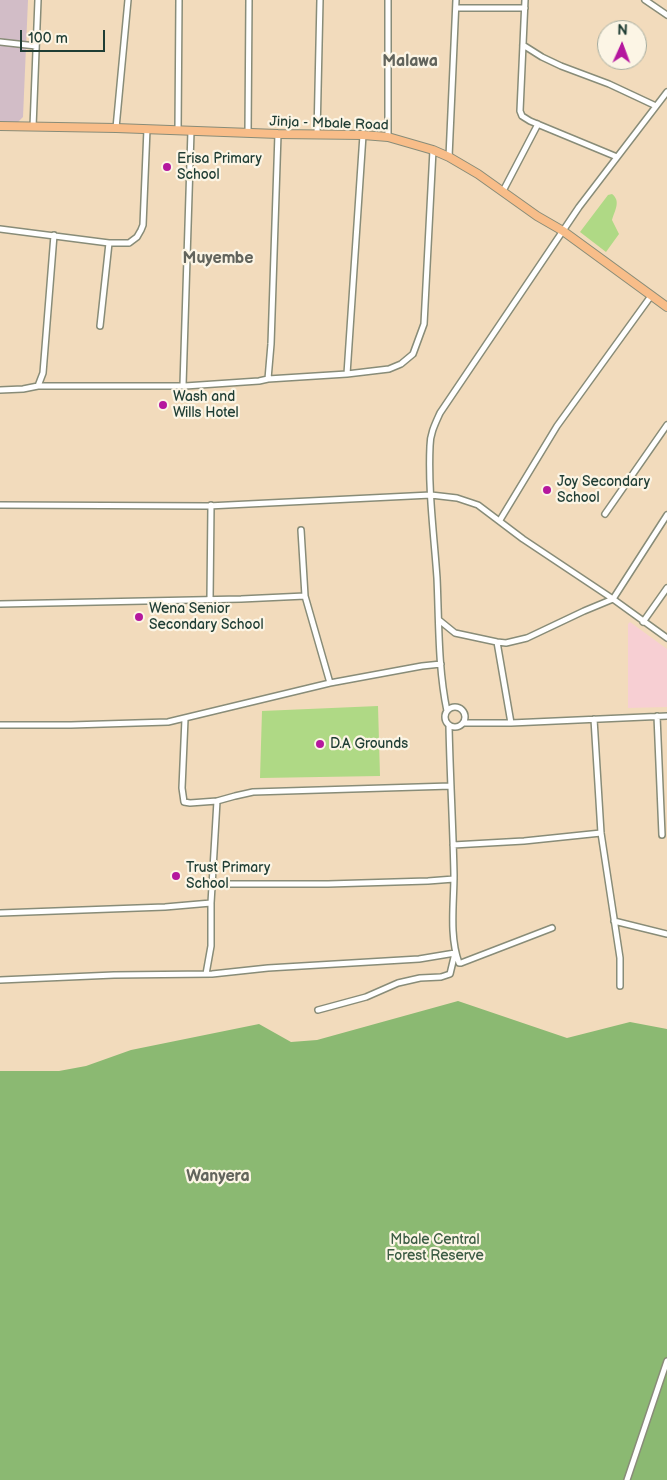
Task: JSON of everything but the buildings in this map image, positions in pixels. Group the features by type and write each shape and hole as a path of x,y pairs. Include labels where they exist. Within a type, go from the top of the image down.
{"main road":[{"name":"Jinja - Mbale Road","path":"0,126 388,137 450,157 562,231 667,307"}],"street":[{"path":"33,127 38,0"},
{"path":"116,128 128,0"},
{"path":"178,131 179,0"},
{"path":"248,133 249,0"},
{"path":"317,135 320,0"},
{"path":"388,0 388,137"},
{"path":"450,157 456,0"},
{"path":"525,0 520,111 522,116 617,157"},
{"path":"648,1 667,15"},
{"path":"456,8 524,8"},
{"path":"0,42 36,46"},
{"path":"523,45 561,66 609,84 656,106"},
{"path":"552,928 458,963 453,934 454,879 449,726 445,717 447,711 441,664 431,495 430,445 432,430 440,414 562,231 667,92"},
{"path":"503,191 538,124"},
{"path":"0,229 110,243 133,241 143,225 147,129"},
{"path":"183,385 191,130"},
{"path":"268,379 271,344 278,134"},
{"path":"347,374 363,135"},
{"path":"0,390 38,386 183,385 258,381 347,374 389,369 401,364 412,354 424,324 433,150"},
{"path":"38,386 42,373 54,235"},
{"path":"100,326 110,243"},
{"path":"500,520 557,426 651,296"},
{"path":"605,514 667,425"},
{"path":"0,506 211,506 431,495 448,496 478,505 523,539 613,599 667,638"},
{"path":"210,599 211,506"},
{"path":"439,620 455,633 506,643 527,638 613,599 667,515"},
{"path":"301,530 305,596 330,683"},
{"path":"643,622 667,588"},
{"path":"0,604 305,596"},
{"path":"497,642 511,723"},
{"path":"0,725 151,724 185,719 330,683 441,664"},
{"path":"447,711 453,708 460,708 465,716 463,723"},
{"path":"657,716 662,835"},
{"path":"449,726 455,727 463,723 511,723 667,716"},
{"path":"185,719 182,788 184,802 217,801 253,792 450,786"},
{"path":"594,719 601,833 620,958 620,986"},
{"path":"660,797 667,797"},
{"path":"206,974 211,946 211,903 217,801"},
{"path":"453,845 524,841 601,833"},
{"path":"213,884 328,884 454,879"},
{"path":"0,913 211,903"},
{"path":"614,921 667,934"},
{"path":"0,980 114,975 206,974 268,968 418,959 455,953"},
{"path":"318,1010 366,997 398,983 450,974 455,953"},
{"path":"628,1480 667,1361"}],"shaded area":[{"path":"0,0 28,0 23,117 15,125 0,125"},
{"path":"630,622 667,649 667,707 628,708 628,624"}],"green space":[{"path":"612,194 617,203 612,220 619,234 606,252 580,232 608,195"},
{"name":"D.A Grounds","path":"378,706 380,776 260,778 262,711"},
{"name":"Mbale Central Forest Reserve","path":"458,1001 567,1038 630,1022 667,1029 667,1480 0,1480 0,1071 59,1071 86,1066 131,1050 259,1024 291,1042 317,1040"}],"place":[{"name":"Erisa Primary School","path":"167,167"},
{"name":"Wash and Wills Hotel","path":"163,405"},
{"name":"Joy Secondary School","path":"547,490"},
{"name":"Wena Senior Secondary School","path":"139,617"},
{"name":"D.A Grounds","path":"320,744"},
{"name":"Trust Primary School","path":"176,876"}],"district":[{"name":"Malawa","path":"410,62"},
{"name":"Muyembe","path":"218,259"},
{"name":"Wanyera","path":"218,1177"}]}
